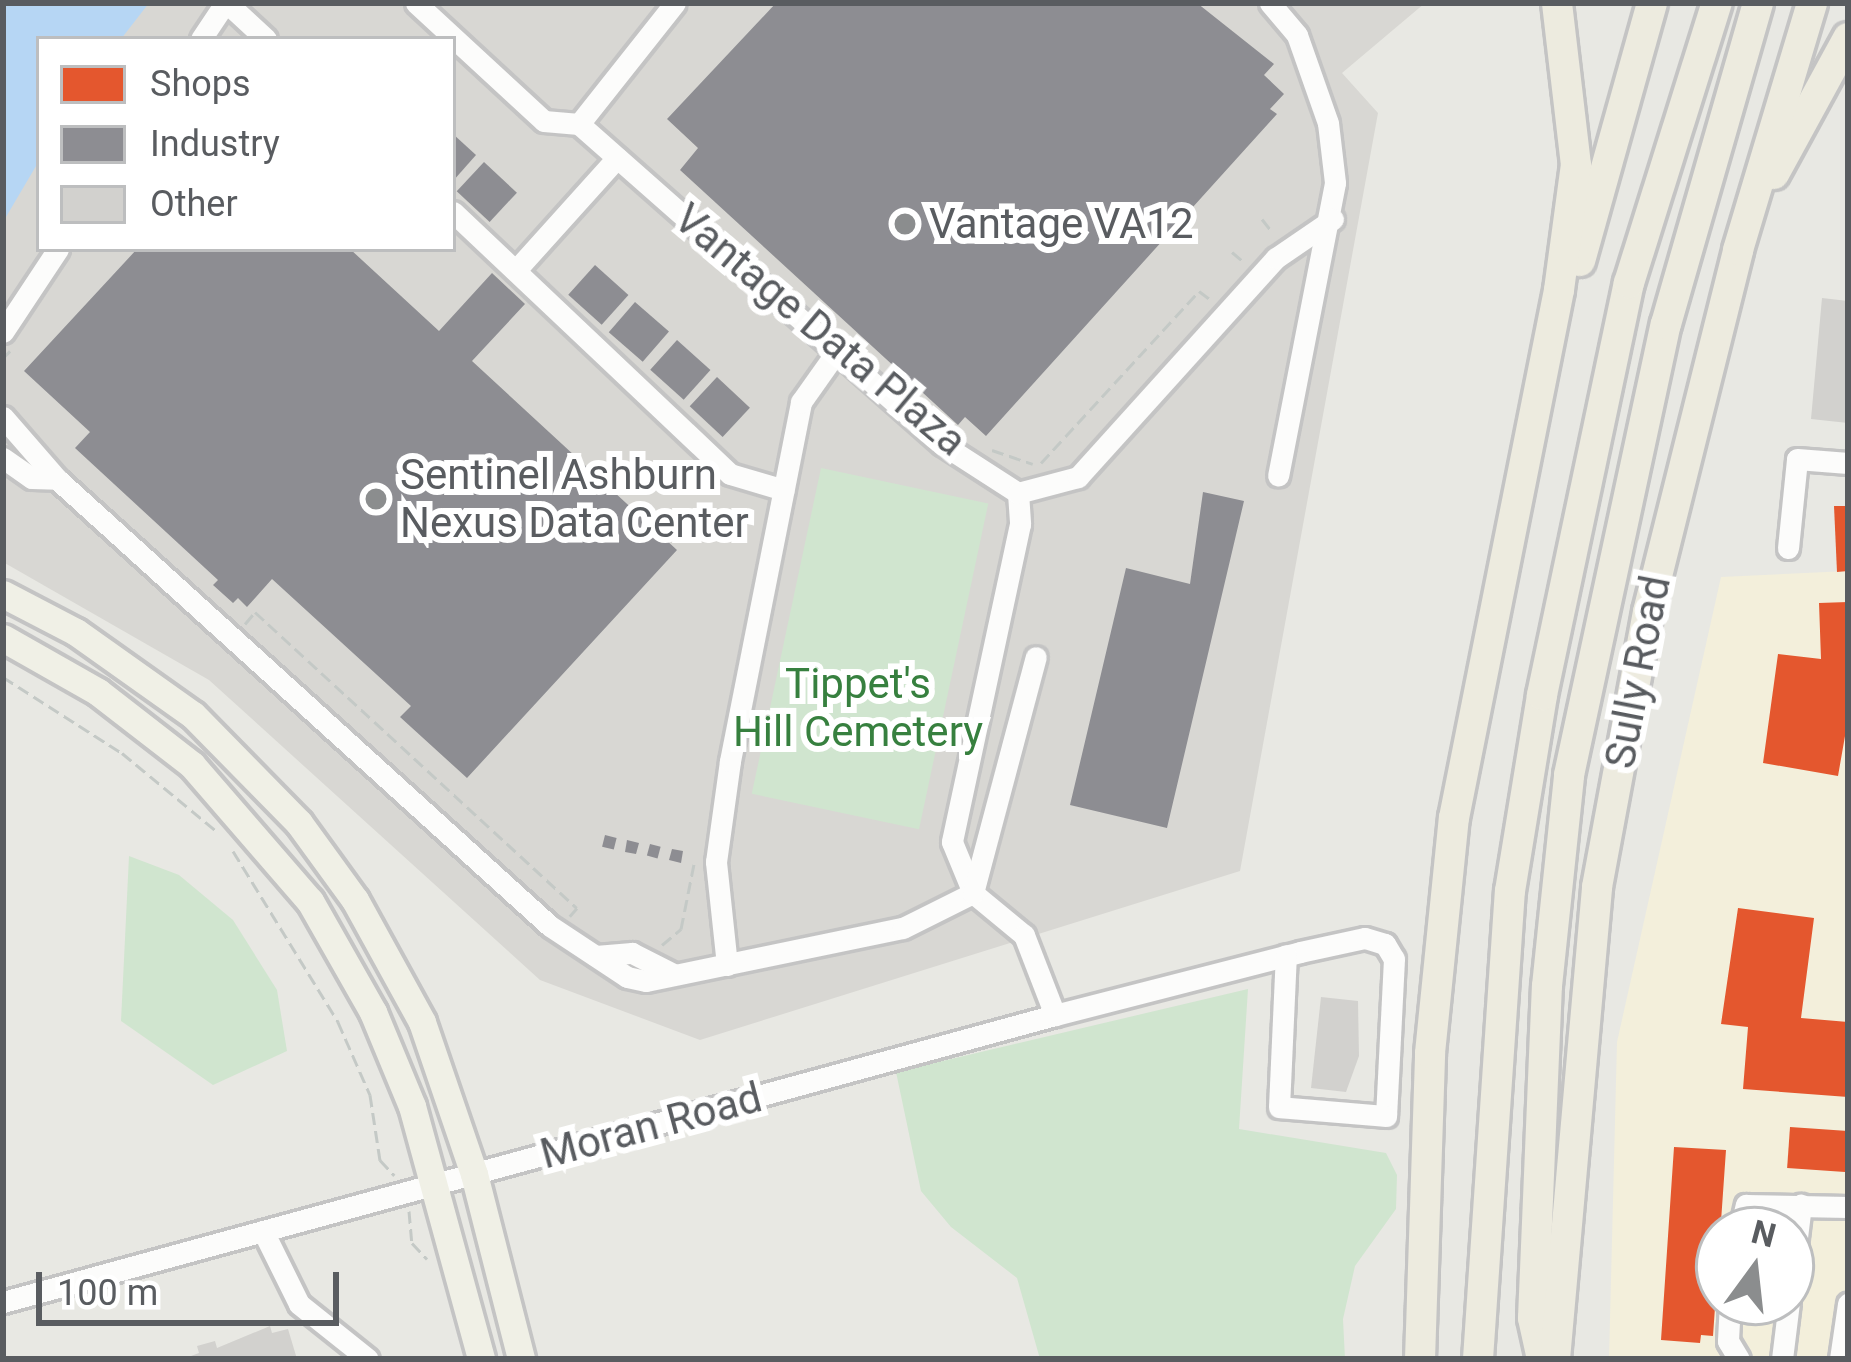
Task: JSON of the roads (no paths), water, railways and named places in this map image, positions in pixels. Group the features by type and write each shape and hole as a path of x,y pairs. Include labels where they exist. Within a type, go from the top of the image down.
{"highway":[{"path":"1420,1359 1430,1053 1454,818 1512,497 1559,290 1576,165 1557,3"},
{"path":"1512,497 1652,3"},
{"path":"1478,1359 1510,892 1542,695 1629,283 1717,3"},
{"path":"1542,1359 1533,1318 1547,986 1569,775 1660,346 1758,3"},
{"name":"Sully Road","path":"1555,1359 1598,887 1653,588 1738,250 1812,3"},
{"path":"1738,250 1848,38"}],"main road":[{"path":"3,594 151,682 299,823 356,900 422,1022 474,1174 521,1359"},
{"path":"3,638 146,726 278,859 374,1012 433,1184 481,1359"}],"street":[{"path":"203,36 226,3 263,36"},
{"path":"416,3 452,36"},
{"path":"456,40 544,121 579,124 675,3"},
{"path":"1270,3 1297,35 1328,123 1333,219 1278,476"},
{"name":"Vantage Data Plaza","path":"579,124 942,444 1018,493"},
{"path":"516,270 617,158"},
{"path":"456,215 730,474 784,490"},
{"path":"1055,1015 1024,935 973,893 952,842 1020,524 1018,493 1078,477 1276,258 1333,219"},
{"path":"3,332 56,252"},
{"path":"727,964 716,862 802,402 835,354"},
{"path":"3,417 57,479 550,926 627,977 673,974 903,928 973,893 1036,657"},
{"path":"3,458 32,478 57,479"},
{"path":"1788,548 1797,459 1848,463"},
{"name":"Moran Road","path":"3,1302 1055,1015 1293,953 1365,938 1385,944 1394,959 1386,1116 1279,1107 1293,953"},
{"path":"1746,1206 1848,1207"},
{"path":"262,1231 299,1304 368,1359"},
{"path":"1840,1359 1848,1304"},
{"path":"1729,1326 1728,1341 1739,1359"},
{"path":"1782,1359 1786,1326"}],"water":[{"path":"3,3 149,3 123,36 36,36 36,166 3,222"}],"place":[{"name":"Vantage VA12","path":"905,224"},
{"name":"Sentinel Ashburn Nexus Data Center","path":"376,499"}],"park label":[{"name":"Tippet's Hill Cemetery","path":"858,708"}]}
